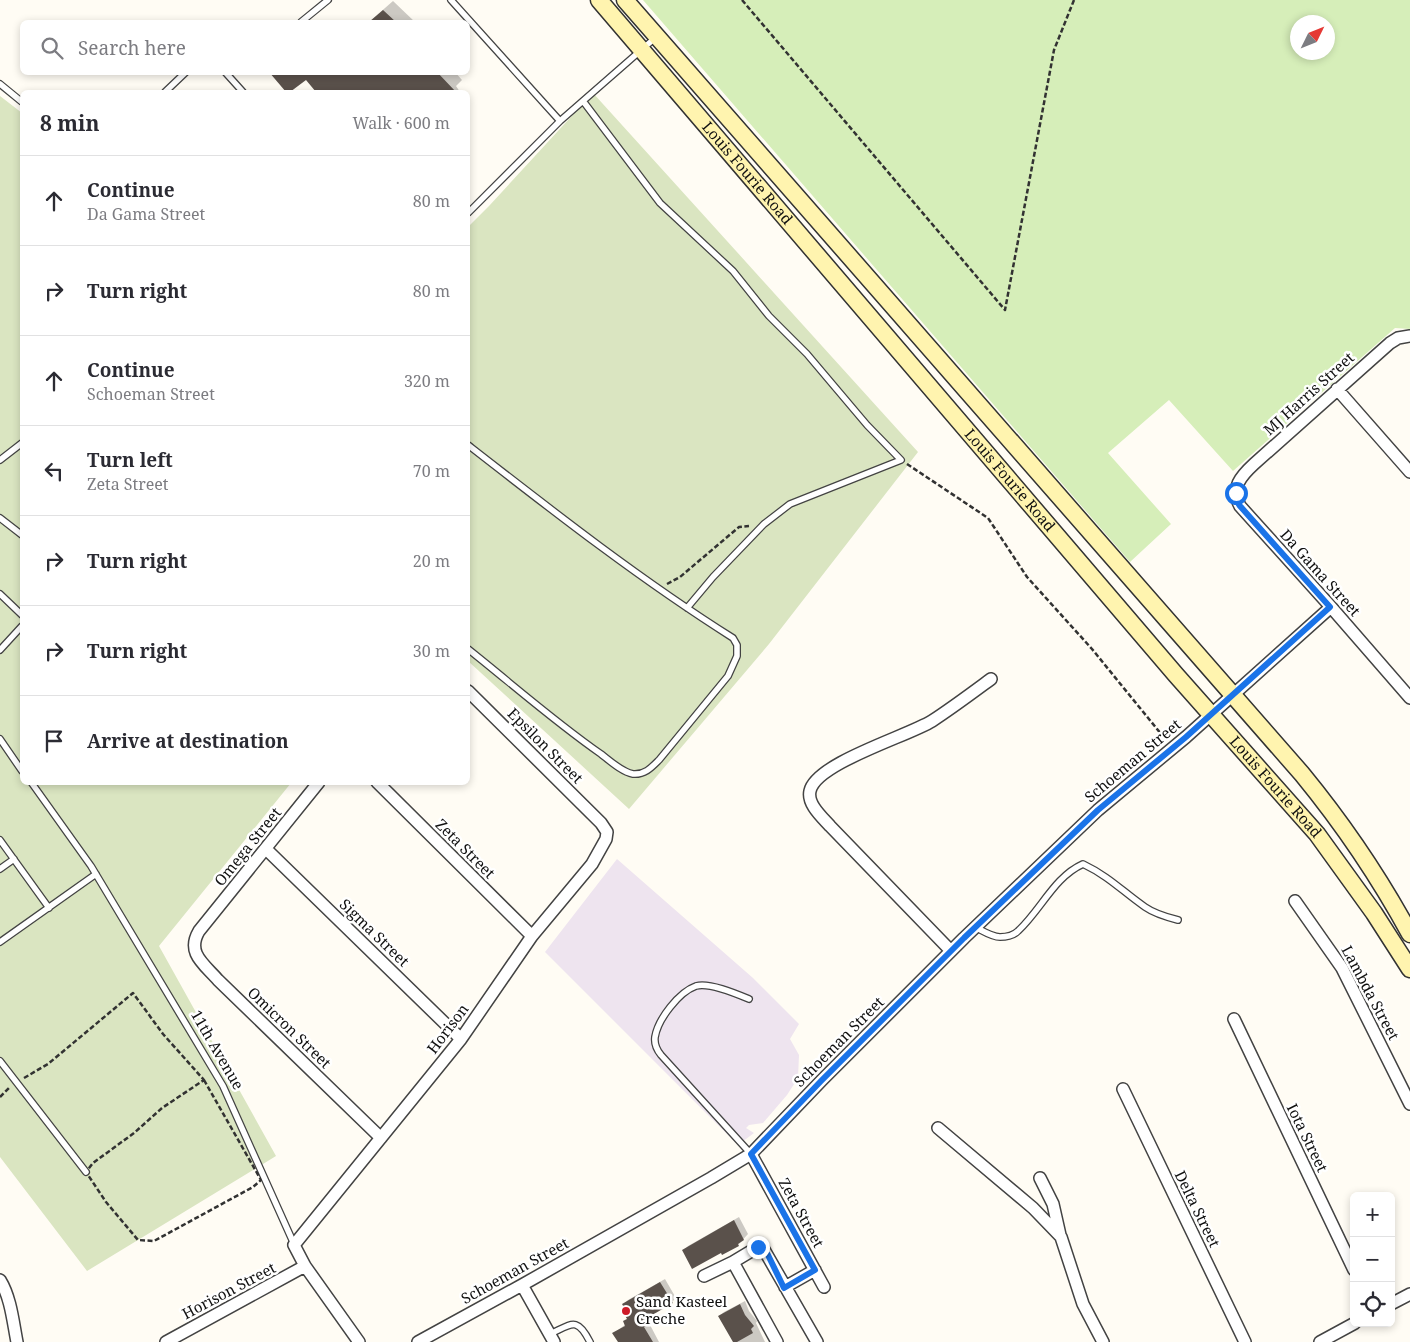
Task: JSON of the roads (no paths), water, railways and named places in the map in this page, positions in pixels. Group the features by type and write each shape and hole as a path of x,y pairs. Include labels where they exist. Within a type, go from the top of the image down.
{"main road":[{"name":"Louis Fourie Road","path":"599,0 1210,714 1317,834 1374,913 1410,969"},
{"name":"Louis Fourie Road","path":"625,0 1233,693 1334,813 1388,894 1410,934"}],"street":[{"name":"MJ Harris Street","path":"1237,487 1242,476 1254,464 1337,389 1390,343 1398,338 1410,336"},
{"path":"1337,389 1410,472"},
{"name":"Da Gama Street","path":"1237,487 1236,500 1240,506 1410,698"},
{"name":"Schoeman Street","path":"418,1342 712,1178 751,1154 975,927 1098,810 1186,737 1330,607"},
{"path":"951,951 830,826 812,805 810,788 839,764 930,722 991,679"},
{"name":"Epsilon Street","path":"470,693 601,823"},
{"name":"Omega Street","path":"199,930 317,785"},
{"name":"Zeta Street","path":"380,785 532,936"},
{"name":"Horison","path":"294,1245 461,1039 532,936 592,864 603,847 607,832 601,823"},
{"name":"Sigma Street","path":"266,848 461,1039"},
{"name":"Lambda Street","path":"1295,901 1342,968 1410,1104"},
{"name":"Omicron Street","path":"199,930 194,946 200,960 381,1138"},
{"name":"Iota Street","path":"1234,1019 1350,1262"},
{"name":"Delta Street","path":"1123,1089 1245,1342"},
{"path":"938,1128 1033,1208 1061,1237"},
{"name":"Zeta Street","path":"751,1154 824,1287"},
{"path":"1040,1178 1053,1204 1061,1237 1083,1304 1103,1342"},
{"name":"11th Avenue","path":"294,1245 305,1266 359,1342"},
{"path":"704,1276 758,1247 763,1248 811,1340"},
{"path":"733,1262 777,1342"},
{"name":"Horison Street","path":"166,1342 305,1266"},
{"path":"784,1288 815,1270"},
{"path":"0,1280 4,1286 10,1306 17,1342"},
{"path":"522,1285 552,1338"},
{"path":"1395,1302 1410,1294"},
{"path":"1320,1342 1350,1326"}],"lane":[{"path":"303,20 328,0"},
{"path":"451,0 469,20"},
{"path":"470,21 560,121"},
{"path":"470,211 560,121 657,37"},
{"path":"167,90 183,75"},
{"path":"228,75 241,90"},
{"path":"0,84 20,100"},
{"path":"583,101 660,203 733,271 769,316 807,354 867,425 900,460 790,504 764,524 712,577 687,608"},
{"path":"0,460 20,445"},
{"path":"470,446 687,608 733,638 737,645 737,656 728,676 660,760 648,770 640,774 632,774 620,768 576,737 470,651"},
{"path":"0,518 20,533"},
{"path":"0,594 20,613"},
{"path":"0,650 20,628"},
{"path":"0,740 20,768"},
{"name":"11th Avenue","path":"33,785 96,874 223,1086 294,1245"},
{"path":"0,840 49,908"},
{"path":"0,870 14,859"},
{"path":"975,927 998,937 1007,937 1018,932 1052,889 1083,864 1108,877 1146,908 1159,915 1178,920"},
{"path":"0,942 96,874"},
{"path":"749,999 727,990 698,985 681,994 662,1019 655,1037 656,1048 660,1055 751,1154"},
{"path":"0,1061 86,1172"},
{"path":"552,1338 571,1325 576,1324 583,1329 590,1342"}],"place":[{"name":"Sand Kasteel Creche","path":"626,1311"}]}
